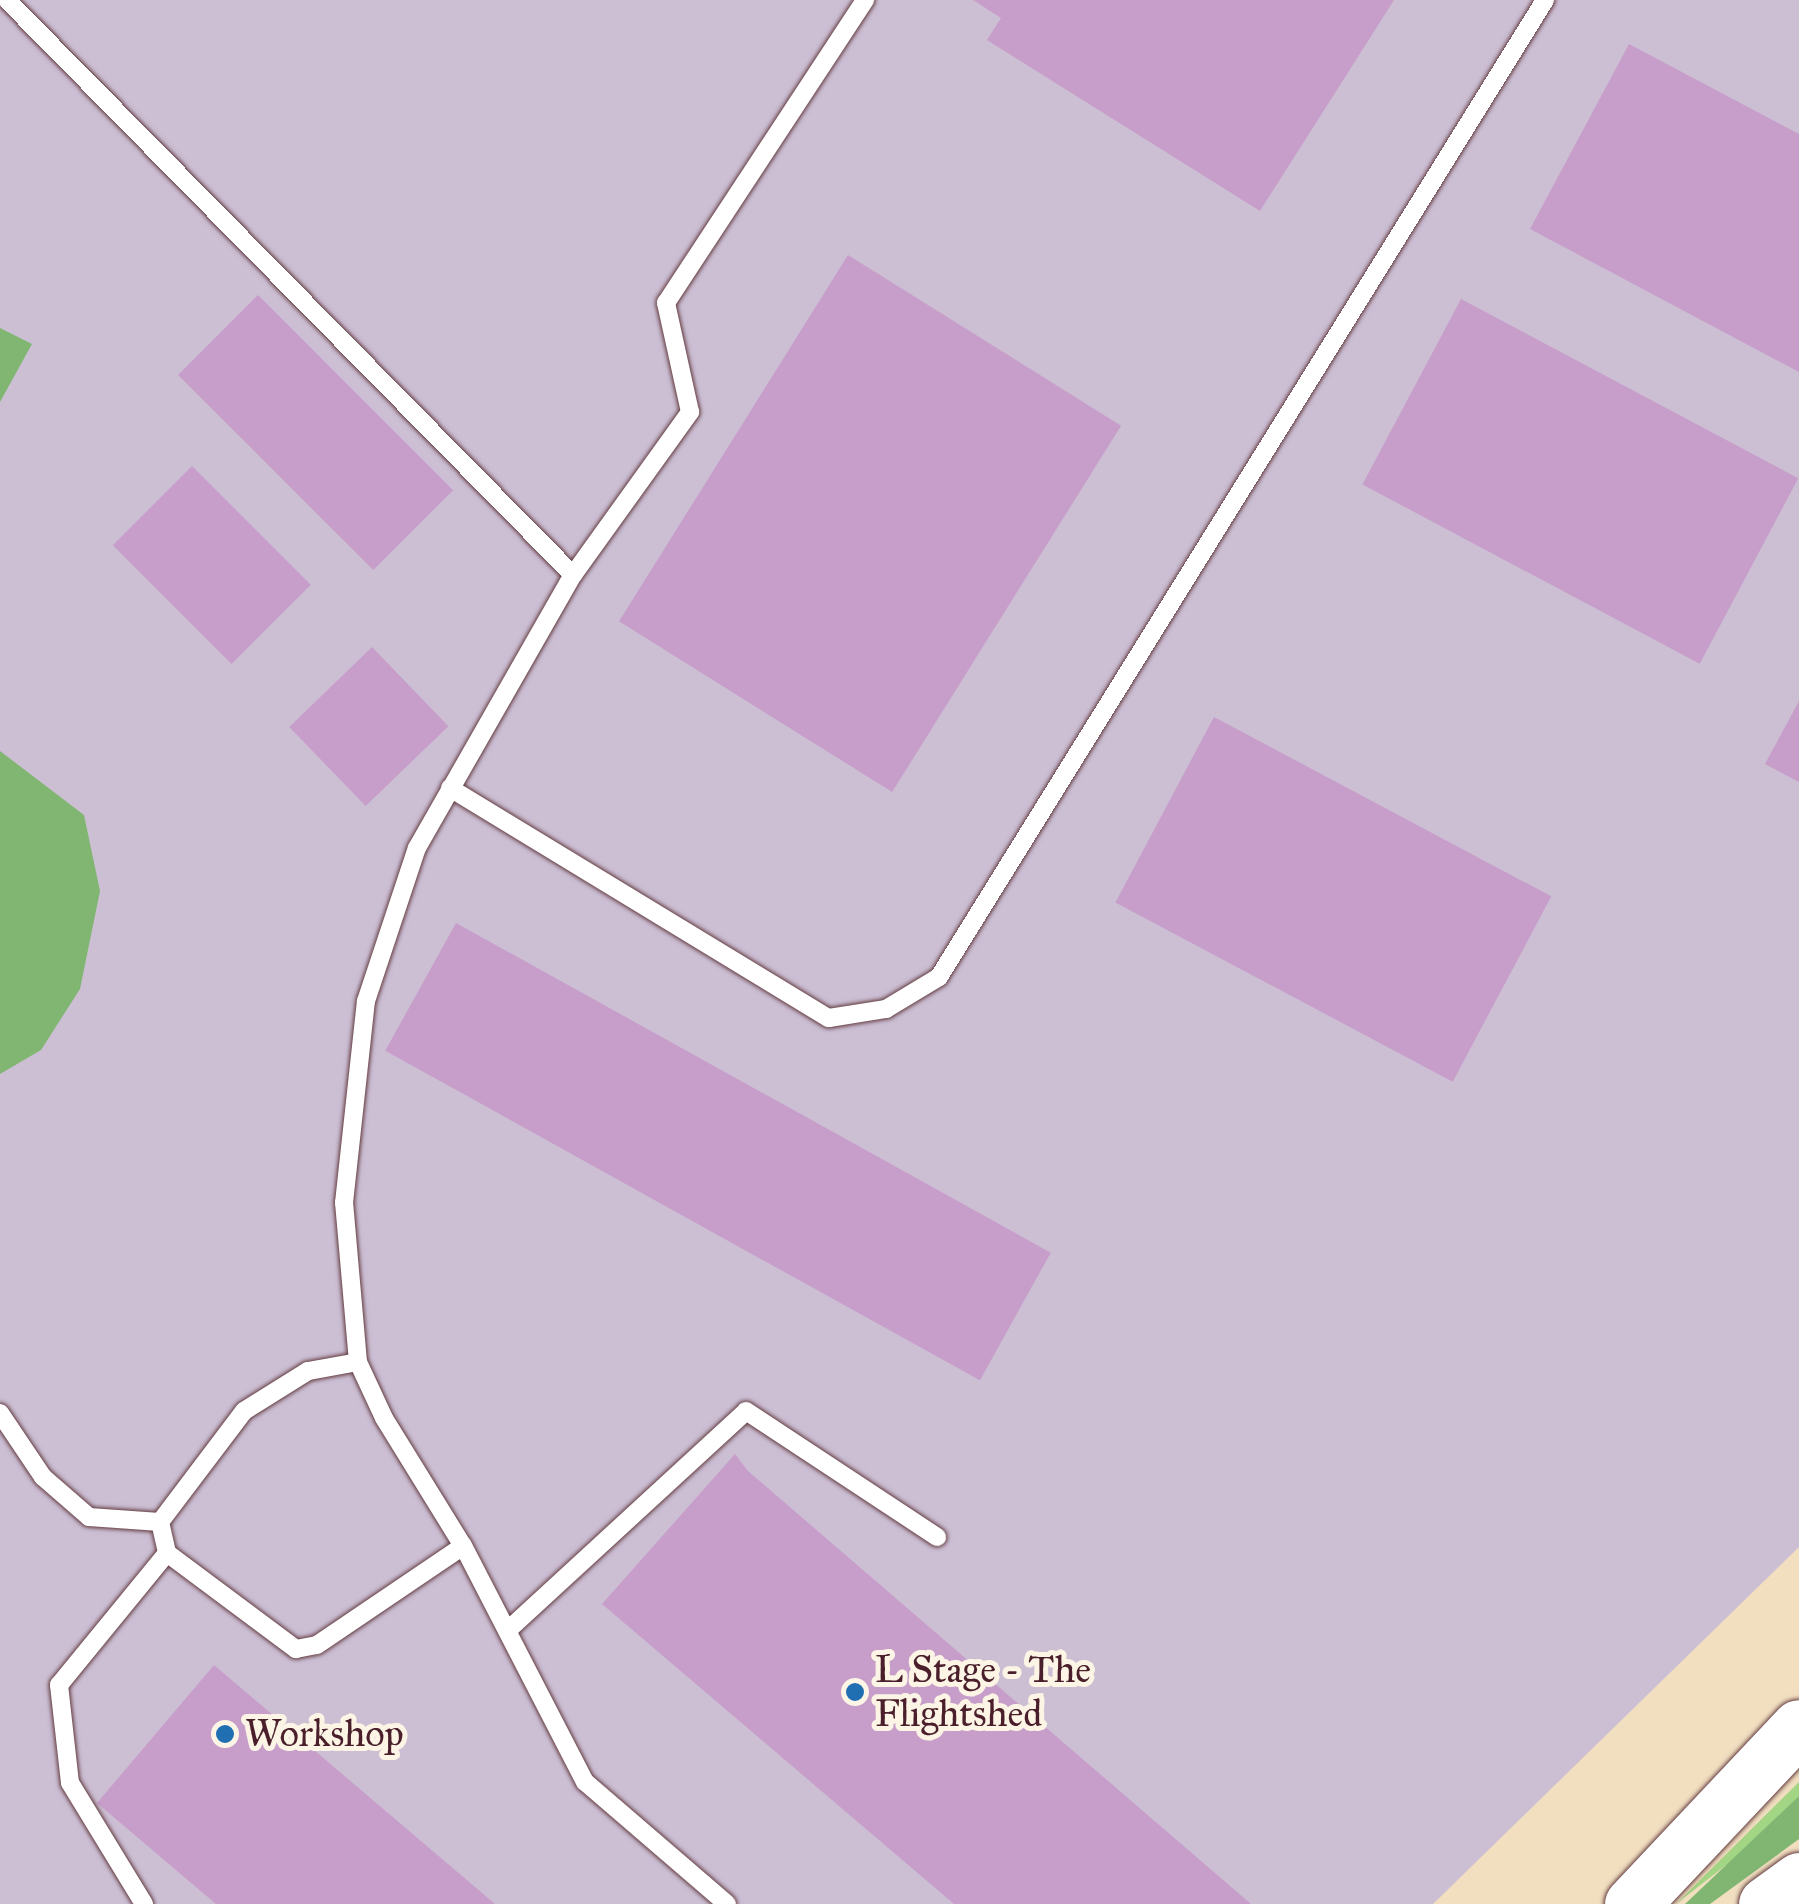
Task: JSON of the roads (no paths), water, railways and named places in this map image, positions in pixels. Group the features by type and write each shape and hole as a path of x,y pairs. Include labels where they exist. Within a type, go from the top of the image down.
{"highway":[{"path":"1632,1904 1799,1727"},
{"path":"1766,1904 1799,1880"}],"lane":[{"path":"7,0 573,575"},
{"path":"727,1904 585,1782 463,1546 358,1362 344,1203 366,1001 417,848 573,575 690,412 666,303 865,0"},
{"path":"450,788 829,1018 886,1008 939,977 1545,0"},
{"path":"358,1362 308,1371 244,1410 160,1522 167,1554 296,1650 317,1644 463,1546"},
{"path":"508,1630 746,1410 936,1537"},
{"path":"0,1414 43,1477 89,1517 160,1522"},
{"path":"144,1904 70,1783 59,1685 167,1554"}],"place":[{"name":"L Stage - The Flightshed","path":"855,1692"},
{"name":"Workshop","path":"225,1734"}]}
